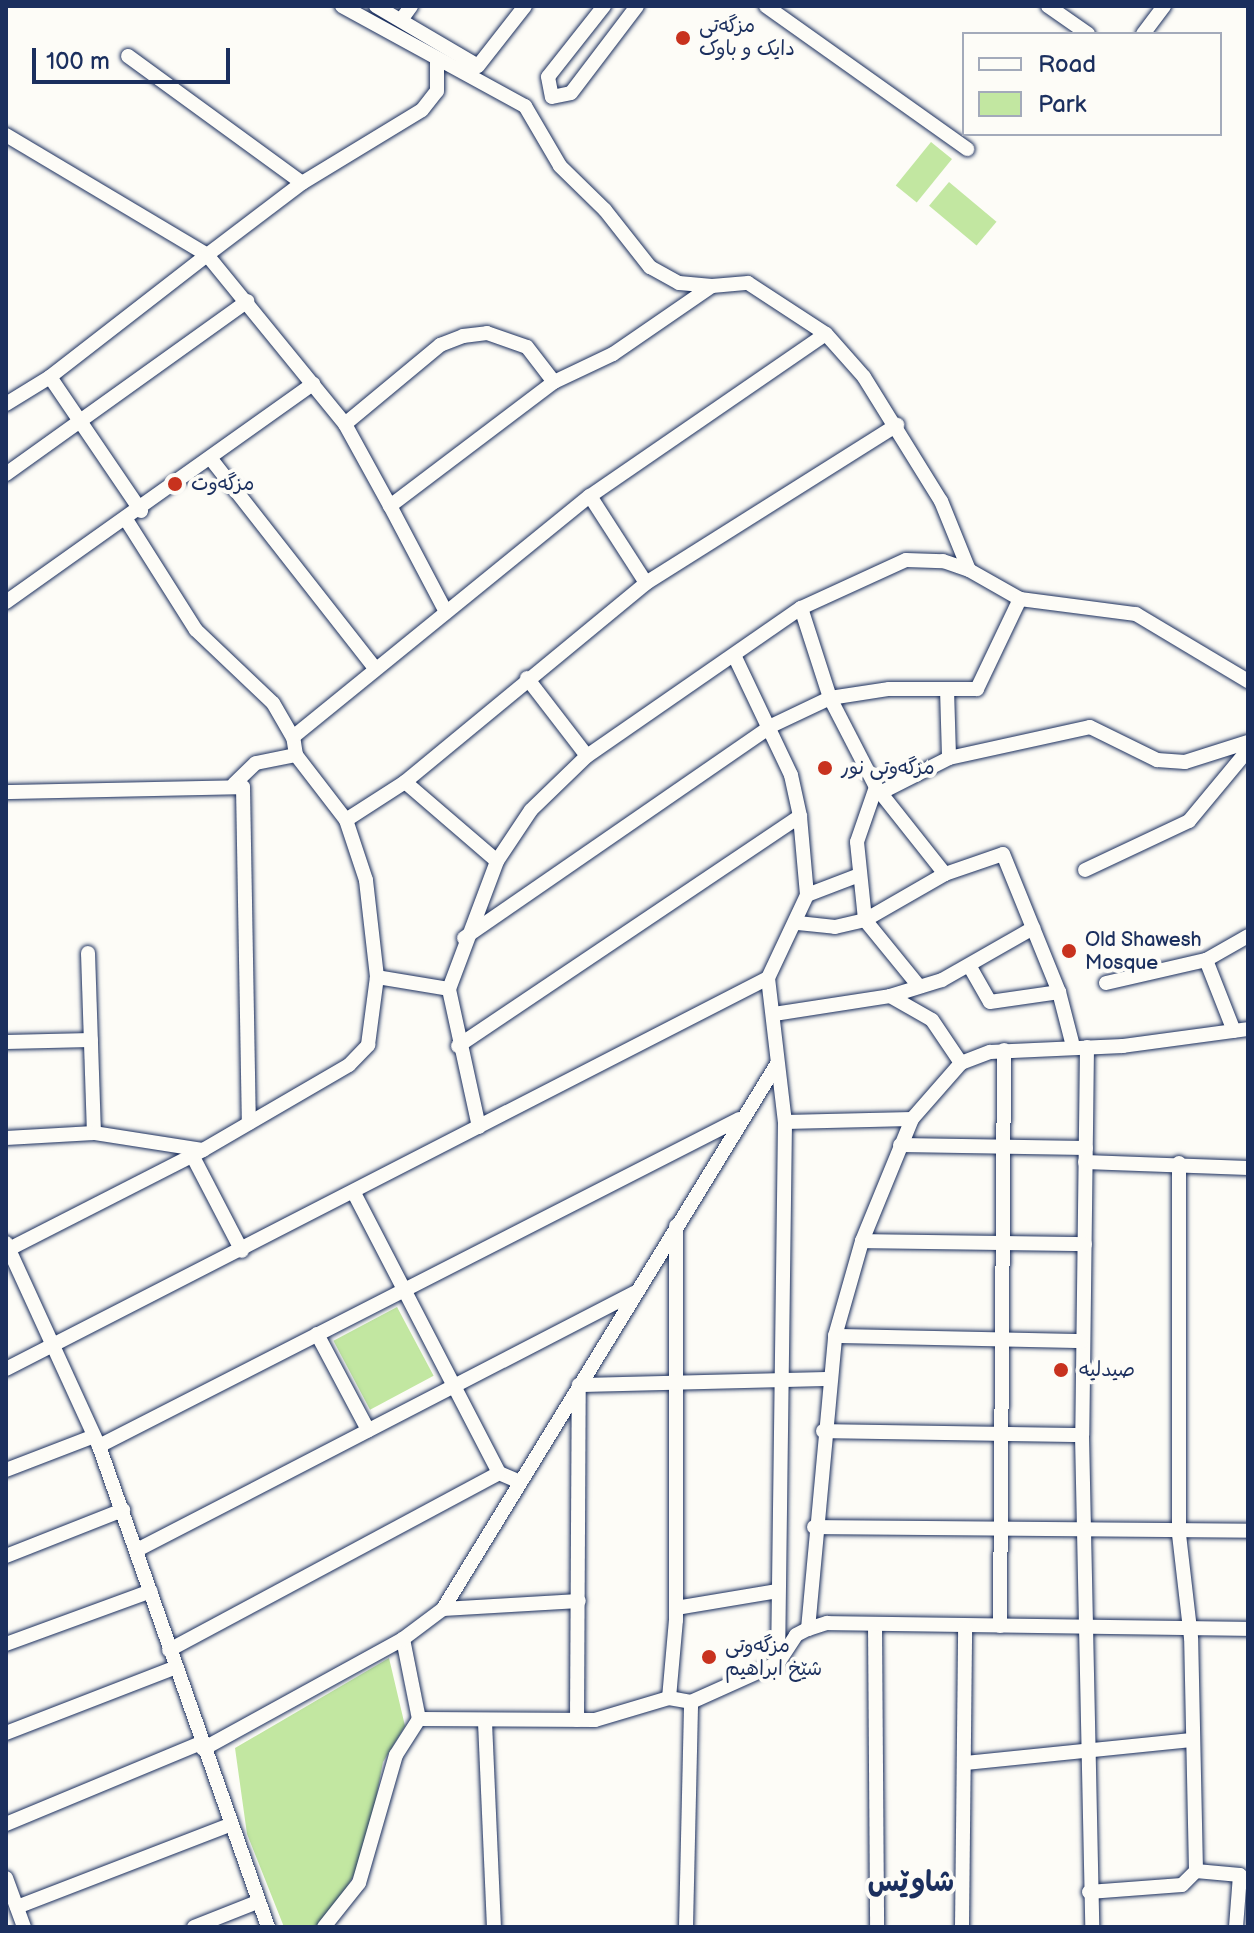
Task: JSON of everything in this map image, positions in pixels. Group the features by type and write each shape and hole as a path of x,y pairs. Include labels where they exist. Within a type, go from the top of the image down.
{"street":[{"path":"342,6 437,61 525,106 560,166 605,210 650,267 679,283 712,286 748,283 826,334 897,425 941,501 969,570"},
{"path":"376,6 478,66 525,6"},
{"path":"401,20 411,6"},
{"path":"604,6 548,77 552,97 571,93 637,6"},
{"path":"766,6 967,149"},
{"path":"1048,6 1085,32"},
{"path":"1144,32 1164,6"},
{"path":"128,56 302,183"},
{"path":"6,404 50,377 302,183 432,101 437,61"},
{"path":"6,135 207,255 248,301 345,424 446,612"},
{"path":"390,506 554,382 613,354 712,286"},
{"path":"6,474 248,301"},
{"path":"345,424 440,345 463,336 487,333 527,347 554,382"},
{"path":"293,737 590,496 826,334"},
{"path":"50,377 141,511"},
{"path":"6,602 127,521 313,384"},
{"path":"346,820 405,782 527,678 646,583 897,425"},
{"path":"211,459 375,668"},
{"path":"590,496 646,583"},
{"path":"127,521 196,630 273,703 293,737 296,755 346,820 366,880 377,977 368,1045 349,1065 198,1153 7,1246 57,1347 123,1510 174,1668 268,1927"},
{"path":"479,1127 458,1046 449,989 464,939 497,861 531,810 587,756 735,657 801,608 906,560 943,561 969,570 1020,599 1136,614 1248,681"},
{"path":"464,939 771,726 830,698 889,689 977,689 1020,599"},
{"path":"801,608 830,698 878,790 945,874"},
{"path":"6,1369 57,1347 768,978 798,923 807,895 800,816 771,726 735,657"},
{"path":"527,678 587,756"},
{"path":"947,689 949,758"},
{"path":"918,985 865,920 859,875 859,826 878,790 949,758 1090,727 1157,760 1185,762 1248,742"},
{"path":"1085,870 1189,821 1248,750"},
{"path":"234,784 256,763 296,755"},
{"path":"405,782 497,861"},
{"path":"6,792 234,784 243,787 249,1123"},
{"path":"458,1046 800,816"},
{"path":"798,923 835,927 865,920 945,874 1003,854 1080,1046 1086,1155 1081,1341 1085,1751 1092,1927"},
{"path":"807,895 859,875"},
{"path":"774,1014 890,996 970,967 977,955 1033,928"},
{"path":"1106,983 1206,960 1248,936"},
{"path":"88,953 94,1133"},
{"path":"808,1629 814,1527 835,1336 862,1241 912,1119 961,1063 1004,1050 1080,1046 1241,1030 1206,960"},
{"path":"970,967 990,1002 1059,992"},
{"path":"377,977 449,989"},
{"path":"768,978 785,1122 778,1378 778,1663"},
{"path":"890,996 932,1020 961,1063"},
{"path":"6,1042 91,1040"},
{"path":"1000,1626 1004,1529 1003,1243 1007,1150 1004,1050"},
{"path":"6,1824 202,1746 403,1639 443,1609 741,1118 777,1064"},
{"path":"6,1470 96,1441 317,1334 741,1118"},
{"path":"785,1122 912,1119"},
{"path":"6,1138 94,1133 198,1153"},
{"path":"900,1145 1248,1168"},
{"path":"198,1153 242,1251"},
{"path":"1089,1892 1182,1885 1196,1871 1192,1740 1179,1534 1179,1163"},
{"path":"354,1193 499,1473 520,1482"},
{"path":"669,1698 676,1608 676,1225"},
{"path":"862,1241 1085,1244"},
{"path":"137,1550 635,1293"},
{"path":"317,1334 368,1430"},
{"path":"835,1336 1081,1341"},
{"path":"579,1385 829,1379"},
{"path":"577,1720 579,1385"},
{"path":"823,1431 1082,1435"},
{"path":"169,1650 499,1473"},
{"path":"6,1556 123,1510"},
{"path":"814,1527 1179,1534 1248,1531"},
{"path":"6,1644 151,1591"},
{"path":"676,1608 778,1591"},
{"path":"443,1609 579,1601"},
{"path":"875,1624 877,1927"},
{"path":"419,1719 485,1722 577,1720 669,1698 691,1702 778,1663 796,1635 808,1629 875,1624 1248,1629"},
{"path":"962,1927 965,1627"},
{"path":"324,1927 359,1883 396,1755 419,1719 403,1639"},
{"path":"6,1733 174,1668"},
{"path":"686,1927 691,1702"},
{"path":"485,1722 494,1927"},
{"path":"965,1763 1192,1740"},
{"path":"17,1907 229,1825"},
{"path":"1196,1871 1240,1875 1236,1927"},
{"path":"6,1878 24,1927"},
{"path":"194,1927 257,1902"}],"green space":[{"path":"931,142 952,159 917,203 896,186"},
{"path":"949,182 996,222 977,246 929,206"},
{"path":"397,1307 434,1376 370,1410 333,1341"},
{"path":"389,1658 405,1726 383,1762 365,1856 327,1921 319,1927 284,1927 247,1834 235,1748"}],"place":[{"name":"مزگەتی دایک و باوک","path":"683,38"},
{"name":"مزگەوت","path":"175,484"},
{"name":"مزگەوتی نور","path":"825,768"},
{"name":"Old Shawesh Mosque","path":"1069,951"},
{"name":"صیدلیە","path":"1061,1370"},
{"name":"مزگەوتی شێخ ابراهیم","path":"709,1657"}],"district":[{"name":"شاوێس","path":"911,1883"}]}
